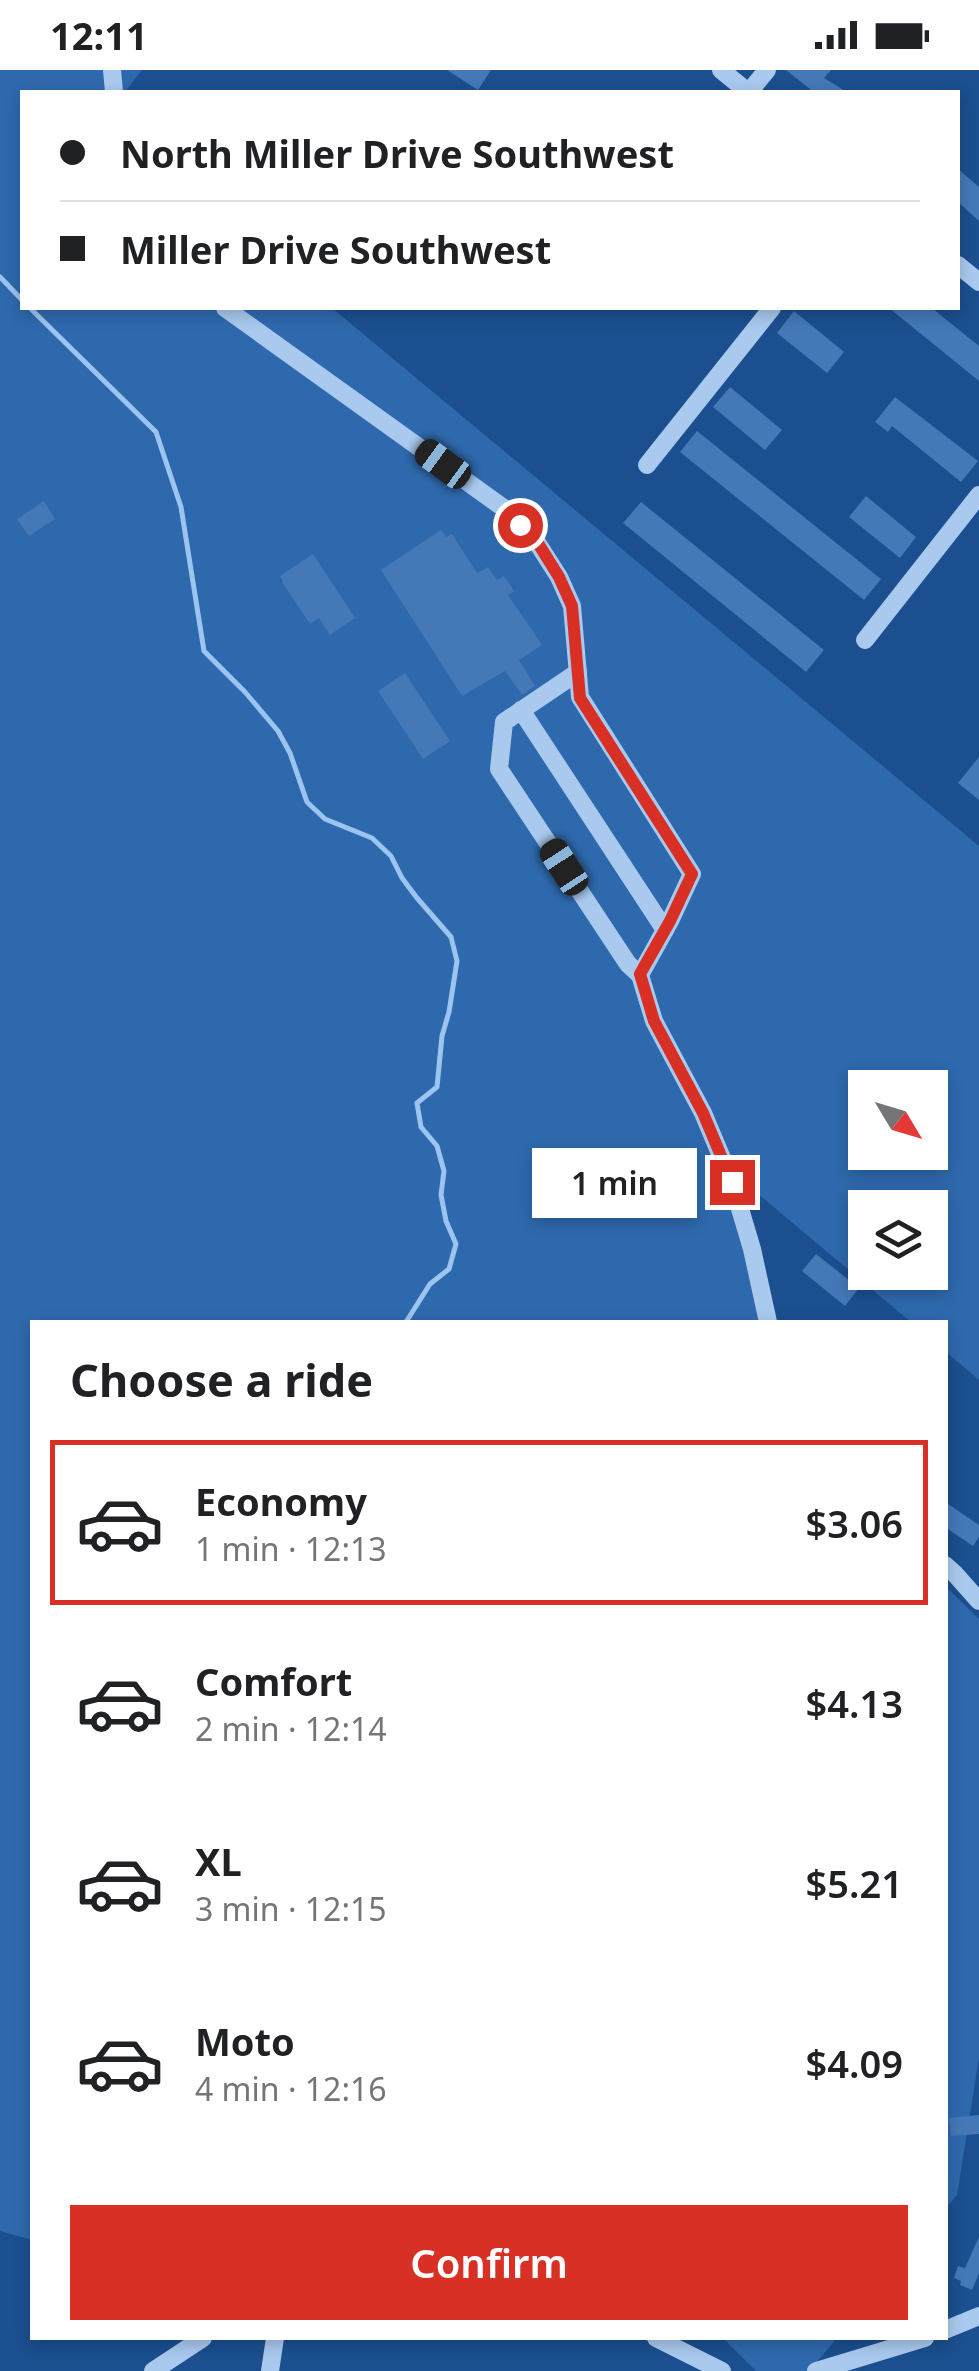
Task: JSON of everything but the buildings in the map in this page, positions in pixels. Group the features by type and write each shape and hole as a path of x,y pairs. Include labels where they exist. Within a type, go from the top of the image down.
{"street":[{"path":"721,70 746,90"},
{"path":"751,90 767,70"},
{"path":"229,310 505,509 536,540 559,577 572,606 580,698 692,874 640,974"},
{"path":"646,465 770,310"},
{"path":"865,640 979,495"},
{"path":"578,672 504,722 499,769 628,964 640,974 651,1014 703,1113 732,1182 768,1320"},
{"path":"522,710 665,930"},
{"path":"948,1568 979,1602"},
{"path":"948,2329 979,2316"},
{"path":"153,2371 200,2340"},
{"path":"270,2371 275,2340"},
{"path":"660,2340 722,2371"},
{"path":"816,2371 918,2340"}],"shaded area":[{"path":"0,70 142,70 127,90 20,90 20,310 334,310 979,846 979,1380 948,1354 948,1320 909,1320 873,1290 948,1290 948,1190 848,1190 848,1269 727,1168 761,1320 30,1320 30,2239 0,2231"},
{"path":"948,1589 979,1619 979,2058 957,2195 948,2206"},
{"path":"725,2340 835,2340 809,2371 756,2371"}],"waterway":[{"path":"0,277 20,298"},
{"path":"32,310 156,432 181,507 204,651 278,731 307,802 325,819 372,838 391,856 402,878 451,937 457,961 442,1036 437,1087 417,1103 421,1127 437,1146 444,1171 441,1195 456,1244 449,1269 430,1284 407,1320"}],"route":[{"path":"520,525 536,540 572,606 580,698 692,874 640,974 654,1021 703,1113 732,1182"}]}
